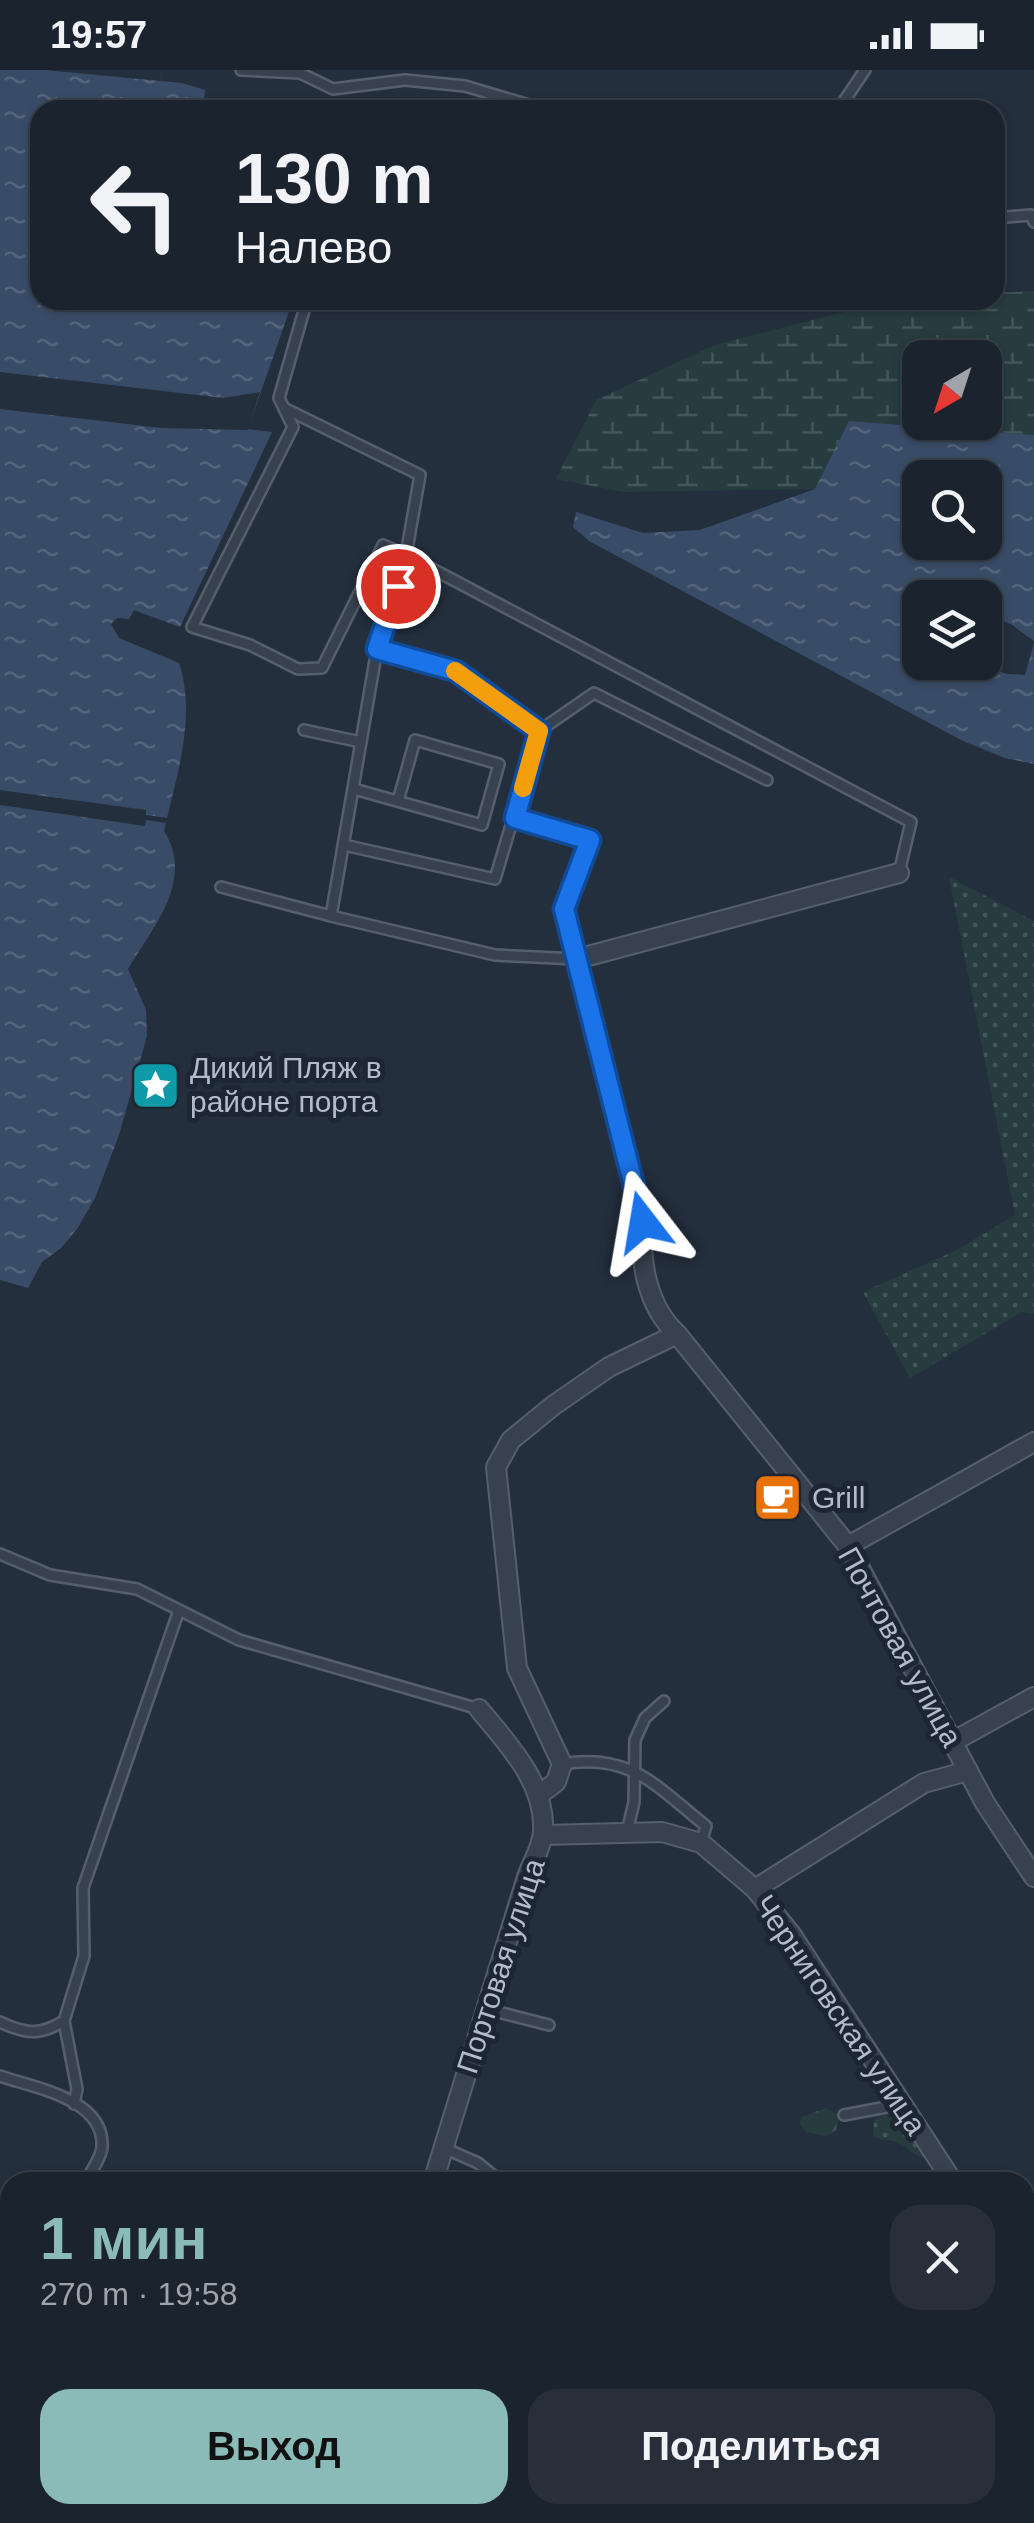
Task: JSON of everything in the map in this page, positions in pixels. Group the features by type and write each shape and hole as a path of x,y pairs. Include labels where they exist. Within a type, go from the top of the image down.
{"street":[{"path":"577,958 899,874"},
{"name":"Почтовая улица","path":"577,958 643,1222 640,1252 662,1320 848,1546 968,1772 1034,1877"},
{"path":"539,1795 556,1782 562,1764 517,1668 496,1467 511,1440 554,1405 608,1367 677,1334"},
{"path":"848,1546 1034,1442"},
{"path":"952,1742 1034,1696"},
{"name":"Портовая улица","path":"436,2172 543,1835 539,1795 515,1752 479,1709"},
{"path":"755,1889 924,1783 968,1772"},
{"name":"Черниговская улица","path":"543,1835 662,1832 701,1843 755,1889 792,1934 947,2172"}],"lane":[{"path":"241,70 300,74 333,89 405,80 464,86 512,100"},
{"path":"845,100 866,70"},
{"path":"1005,217 1031,215 1034,222"},
{"path":"304,310 279,398 293,427 192,627 250,645 298,669 322,668 382,545 911,822 899,874"},
{"path":"284,408 420,476 406,555"},
{"path":"331,916 377,649 398,586"},
{"path":"377,649 456,671 539,731"},
{"path":"344,845 494,880 539,731 594,693 767,780"},
{"path":"304,730 362,742"},
{"path":"354,788 398,801 482,825 499,764 415,740 398,801"},
{"path":"221,887 495,955 577,958 564,909 590,840 515,818"},
{"path":"0,1554 50,1575 138,1589 239,1640 479,1709"},
{"path":"74,2104 77,2089 64,2021 84,1956 83,1888 179,1610"},
{"path":"626,1834 634,1802 635,1740 645,1718 664,1701"},
{"path":"562,1764 589,1760 636,1770 706,1826 701,1843"},
{"path":"486,2009 549,2025"},
{"path":"0,2022 26,2034 51,2029 64,2021"},
{"path":"0,2076 86,2109 99,2126 102,2150 91,2172"},
{"path":"844,2115 903,2104"},
{"path":"443,2148 478,2162 490,2172"}],"green space":[{"path":"1034,291 1034,435 1002,433 1002,340 902,340 902,425 849,421 816,489 624,492 556,479 596,400 715,345 852,310 1005,310 1005,292"},
{"path":"949,877 1034,921 1034,1314 1022,1312 910,1378 863,1292 957,1250 1015,1215"},
{"path":"826,2108 839,2116 836,2130 826,2136 806,2132 800,2124 801,2117"},
{"path":"880,2116 898,2118 924,2158 900,2143 873,2136 874,2120"}],"water":[{"path":"0,70 162,70 161,81 205,90 204,100 30,100 30,310 290,310 248,429 272,432 180,627 134,610 129,619 117,618 111,624 119,638 179,663 184,684 183,747 164,831 175,867 173,885 159,920 128,969 146,1010 147,1036 119,1135 95,1198 77,1229 42,1262 28,1288 0,1280"},
{"path":"849,421 902,425 902,440 1002,440 1002,433 1034,435 1034,641 1002,621 1002,580 902,580 902,680 1002,680 1002,672 1025,675 1034,643 1034,764 1005,758 963,741 589,541 573,527 576,512 643,533 700,530 815,489"}],"pier":[{"path":"45,70 162,70 161,81"},
{"path":"0,372 223,398 260,392 248,430 161,428 0,409"},
{"path":"0,790 146,810 146,815 167,818 166,823 146,820 145,826 0,805"}],"slow traffic":[{"path":"455,671 539,731 523,788"}],"place":[{"name":"Дикий Пляж в районе порта","path":"155,1085"},
{"name":"Grill","path":"777,1498"}],"route":[{"path":"398,586 377,649 456,671 539,731 515,818 590,840 564,909 643,1222"}]}
